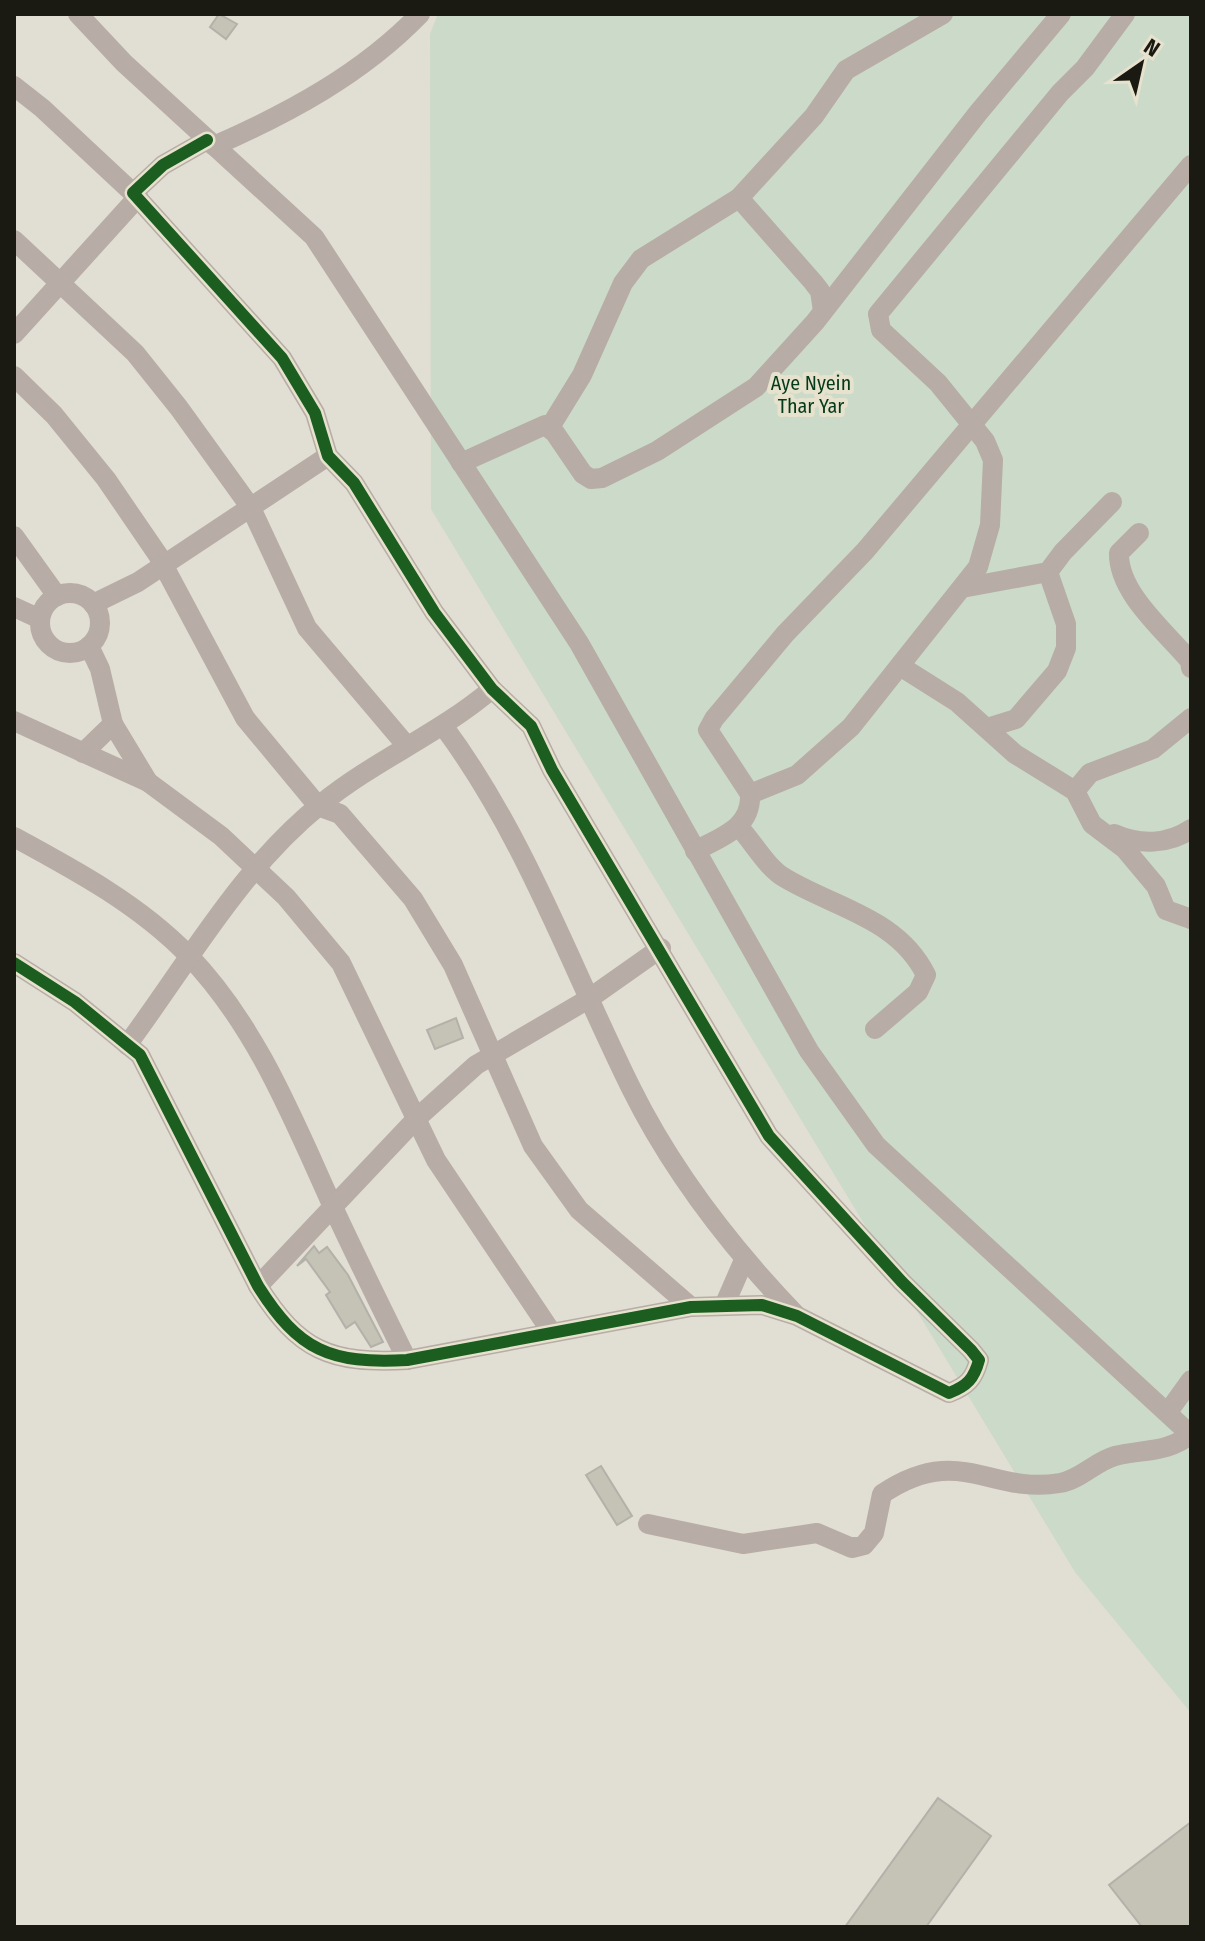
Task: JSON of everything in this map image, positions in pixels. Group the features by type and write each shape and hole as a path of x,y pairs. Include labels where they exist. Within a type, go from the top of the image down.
{"street":[{"path":"78,14 124,63 314,237 579,643 809,1051 876,1145 1184,1425"},
{"path":"14,334 60,286 163,165 277,118 337,82 398,37 420,14"},
{"path":"550,427 582,375 623,283 641,259 739,198 814,116 846,70 943,14"},
{"path":"550,427 583,474 591,479 602,478 657,451 756,387 823,311 978,113 1061,14"},
{"path":"750,794 797,775 851,727 978,567 990,525 993,460 973,422 938,383 881,330 878,314 1085,68 1125,14"},
{"path":"14,86 136,195 282,358 315,413 328,456 354,483 434,612 492,689 531,726 552,770 661,948 769,1136 979,1360 965,1387 949,1393 797,1316 762,1305 691,1307 550,1330 407,1360 371,1362 338,1357 316,1348 295,1335 279,1319 258,1286 157,1083 140,1055 75,1002 14,963"},
{"path":"695,851 739,827 747,818 750,794 708,730 714,719 785,634 865,551 1191,165"},
{"path":"739,198 820,291 823,311"},
{"path":"14,240 135,353 251,508 307,628 406,745"},
{"path":"14,376 54,415 106,479 164,565 245,718 318,806 340,814 413,899 453,965 533,1146 579,1210 691,1307"},
{"path":"461,463 536,426 550,427"},
{"path":"93,604 164,565 328,456"},
{"path":"962,588 1048,572 1063,552 1112,502"},
{"path":"1139,533 1119,553 1118,570 1133,594 1190,661 1191,668"},
{"path":"14,536 57,596"},
{"path":"987,728 1016,719 1037,698 1057,671 1066,648 1066,624 1048,572"},
{"path":"70,593 83,596 93,604 100,619 98,634 89,646 76,652 61,652 49,645 41,633 40,619 45,605 57,596 70,593"},
{"path":"14,607 40,619"},
{"path":"89,646 100,669 113,724 148,782"},
{"path":"900,666 957,702 1015,754 1075,791 1092,824 1125,849 1156,886 1166,910 1191,919"},
{"path":"127,1045 232,896 318,806 406,745 444,727 492,689"},
{"path":"1075,791 1090,773 1153,749 1191,718"},
{"path":"83,753 113,724"},
{"path":"16,726 148,782 190,811 286,897 341,963 462,1204 550,1330"},
{"path":"444,727 475,769 590,998 631,1089 689,1189 744,1260 797,1316"},
{"path":"1092,824 1131,842 1179,837 1191,829"},
{"path":"739,827 782,877 853,910 915,952 926,975 918,992 875,1029"},
{"path":"14,837 78,872 151,922 190,956 244,1026 298,1124 333,1206 407,1360"},
{"path":"258,1286 417,1118 494,1053 590,998 661,948"},
{"path":"724,1306 744,1260"},
{"path":"648,1524 743,1544 817,1533 852,1548 864,1545 874,1533 882,1494 913,1477 955,1470 1032,1483 1064,1483 1105,1459 1175,1447 1184,1425 1191,1380"}],"green space":[{"name":"Aye Nyein Thar Yar","path":"438,14 1191,14 1191,1713 1075,1572 431,509 430,34"}],"building":[{"path":"219,14 237,24 226,39 210,27"},
{"path":"456,1018 463,1038 435,1049 427,1030"},
{"path":"314,1246 319,1253 327,1247 348,1275 383,1342 371,1347 355,1322 346,1328 326,1295 330,1292 306,1259 297,1266"},
{"path":"601,1466 632,1516 617,1525 586,1475"},
{"path":"938,1798 991,1836 926,1927 845,1927"},
{"path":"1191,1822 1191,1927 1142,1927 1109,1885"}],"cycle path":[{"path":"14,963 75,1002 140,1055 258,1286 288,1326 319,1349 357,1359 407,1360 691,1307 762,1305 797,1316 949,1393 961,1388 975,1372 979,1360 971,1350 902,1282 769,1136 552,770 531,726 492,689 434,612 354,483 328,456 315,413 282,358 133,193 163,165 207,140"}]}
